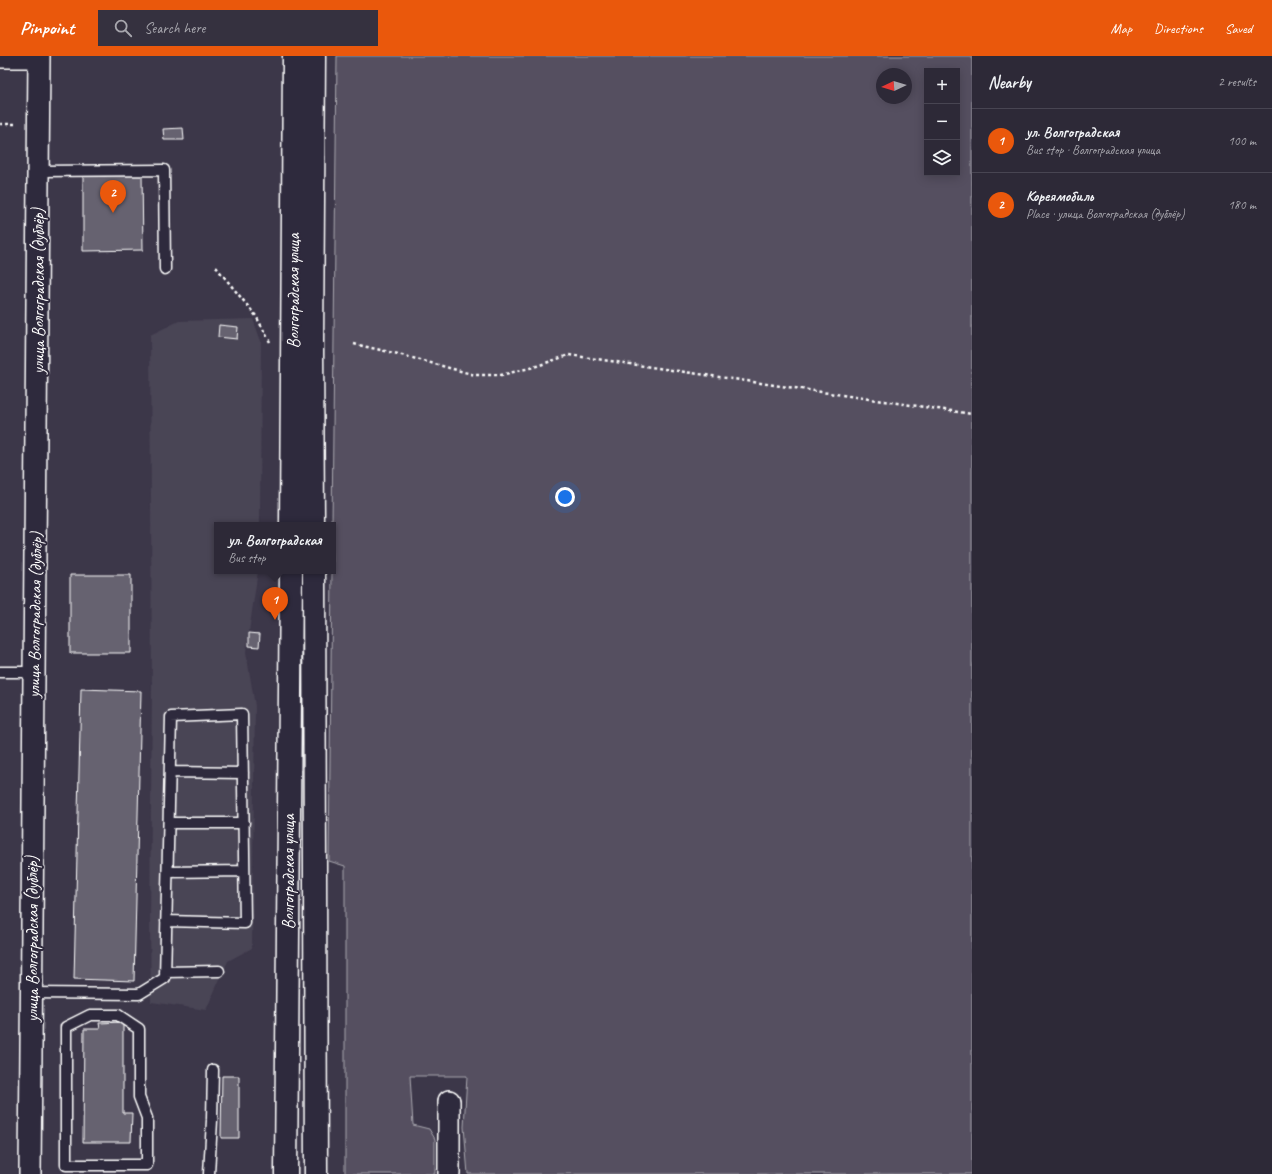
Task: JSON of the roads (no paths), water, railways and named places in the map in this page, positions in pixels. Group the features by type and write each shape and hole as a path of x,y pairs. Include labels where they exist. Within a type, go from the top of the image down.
{"main road":[{"name":"Волгоградская улица","path":"291,522 294,56"},
{"name":"Волгоградская улица","path":"313,522 312,344 314,56"},
{"name":"Волгоградская улица","path":"286,1174 291,574"},
{"name":"Волгоградская улица","path":"314,574 316,1174"}],"street":[{"path":"0,57 39,57"},
{"name":"улица Волгоградская (дублёр)","path":"30,1174 39,57"},
{"path":"449,1101 449,1174"}],"lane":[{"path":"39,171 164,170 165,269"},
{"path":"0,672 34,672"},
{"path":"32,993 139,994 165,978 166,921 168,872 171,717 242,714 245,923 166,921"},
{"path":"170,772 243,773"},
{"path":"169,822 244,823"},
{"path":"168,872 244,871"},
{"path":"165,972 219,971"},
{"path":"90,1015 118,1015 139,1029 139,1097 147,1118 147,1165 88,1169 66,1165 66,1027 90,1015"},
{"path":"209,1174 213,1070"}],"place":[{"name":"Кореямобиль","path":"113,213"},
{"name":"ул. Волгоградская","path":"275,620"}]}
